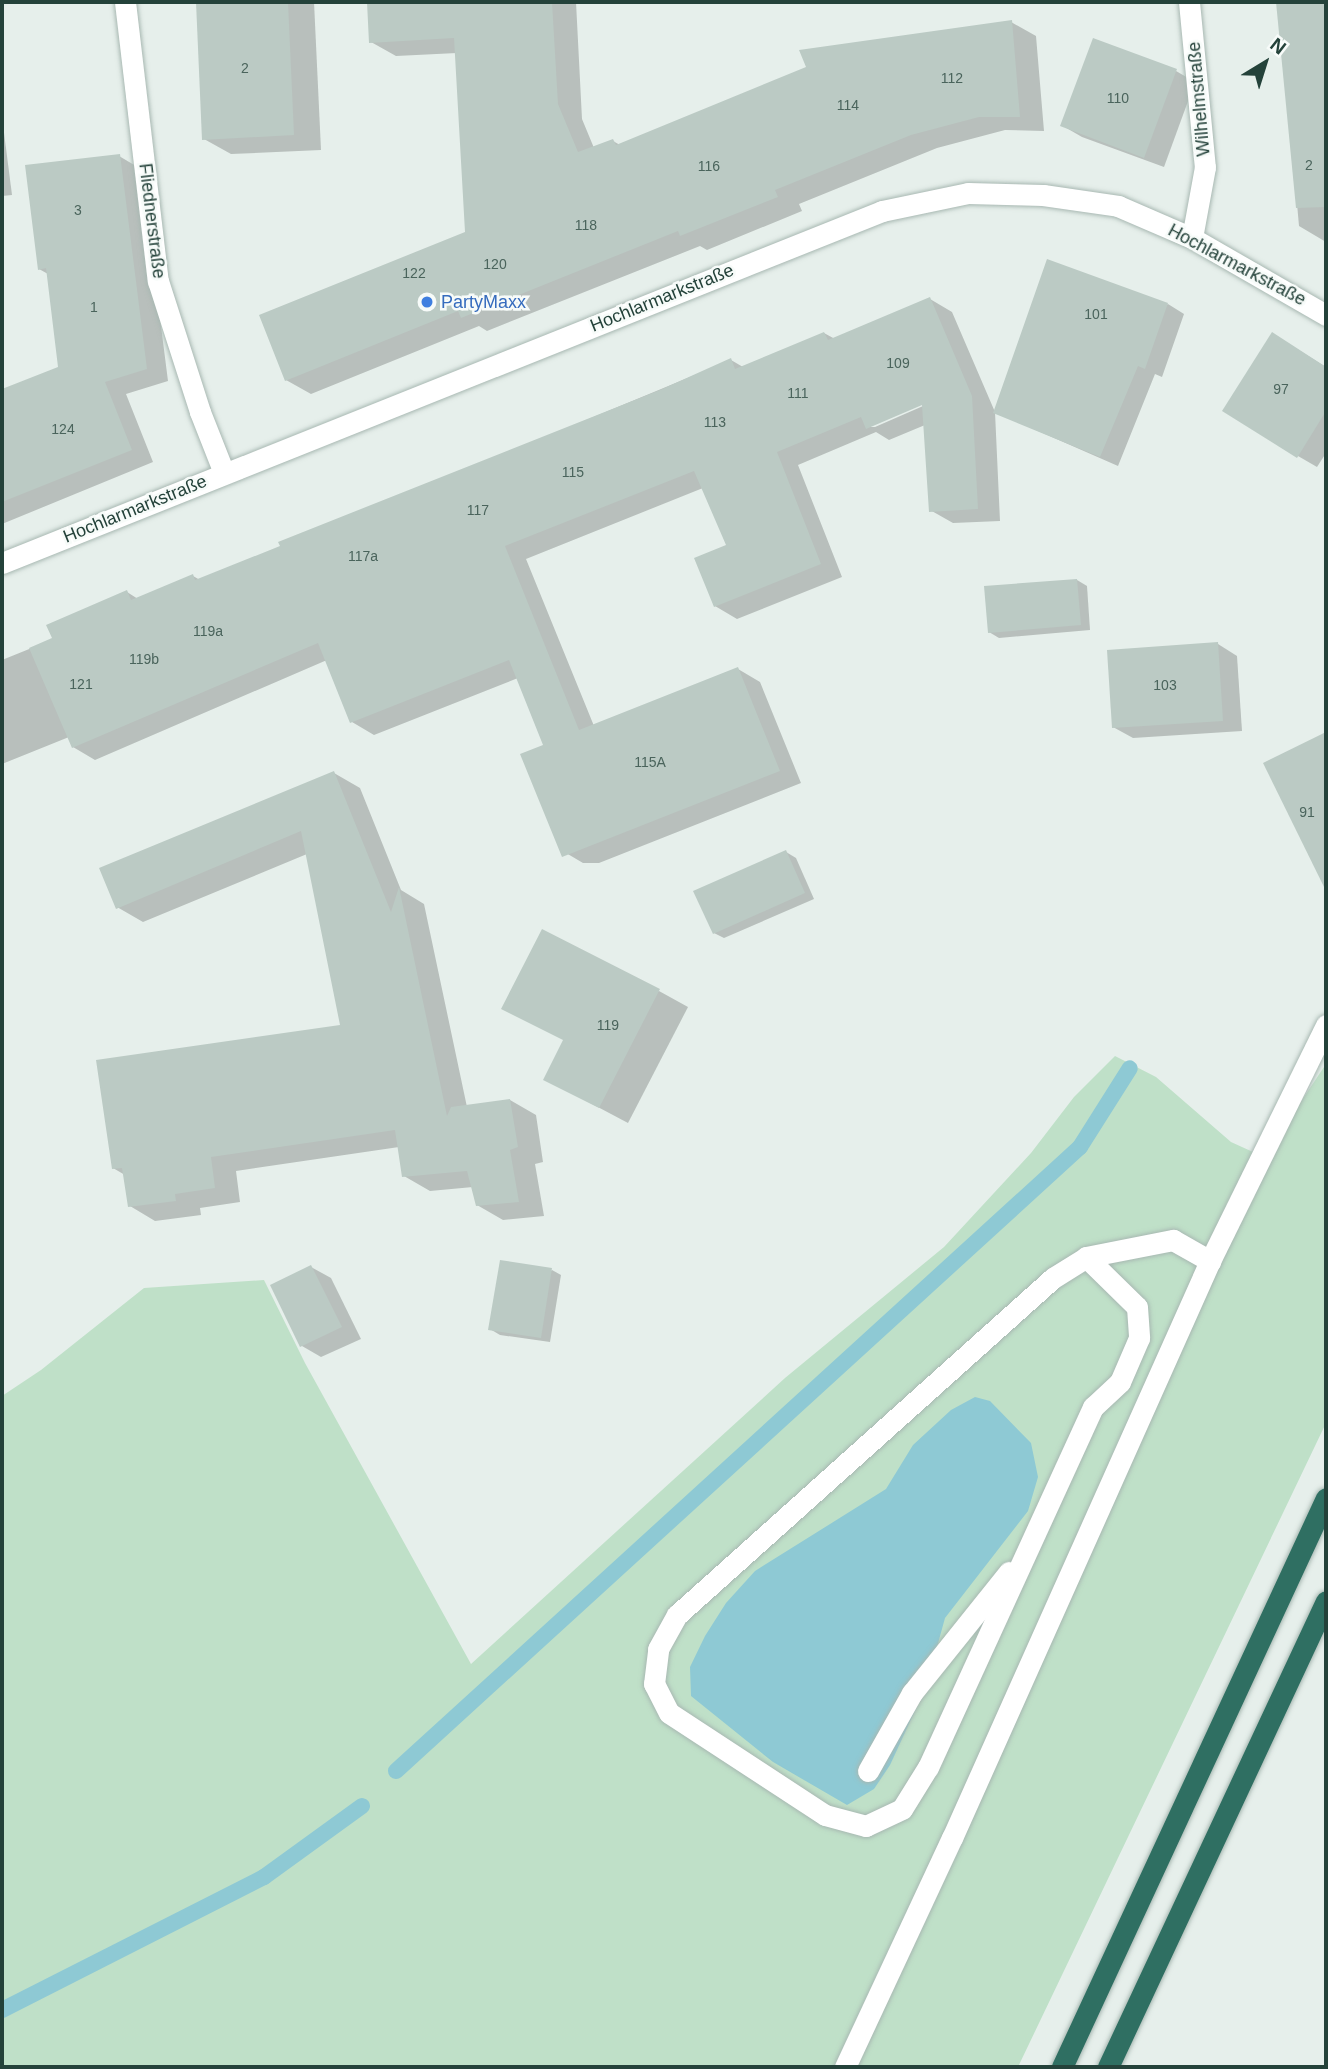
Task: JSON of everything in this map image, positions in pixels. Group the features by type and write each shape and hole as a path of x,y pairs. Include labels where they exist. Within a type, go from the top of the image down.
{"highway":[{"path":"1062,2067 1326,1498"},
{"path":"1108,2067 1326,1601"}],"street":[{"name":"Fliednerstraße","path":"125,2 158,281 200,412 224,473"},
{"name":"Wilhelmstraße","path":"1189,2 1205,167 1192,238"},
{"name":"Hochlarmarkstraße","path":"2,563 882,211 968,193 1043,195 1118,206 1192,238 1326,315"},
{"path":"845,2067 964,1813 1210,1262 1326,1025"},
{"path":"1086,1257 1137,1307 1139,1338 1120,1382 1093,1407 928,1768 902,1810 866,1826 825,1815 669,1713 654,1684 658,1649 677,1615 1053,1278 1086,1257 1173,1240 1210,1262"},
{"path":"868,1771 912,1693 1030,1545"}],"green space":[{"path":"1115,1056 1156,1077 1231,1142 1264,1157 1326,1064 1326,1423 1018,2067 2,2067 2,1396 41,1370 144,1288 264,1280 305,1363 471,1664 785,1378 944,1247 1031,1153 1074,1097"}],"water":[{"path":"975,1397 990,1401 1031,1443 1038,1477 1028,1511 945,1618 926,1687 890,1765 874,1789 847,1805 773,1762 691,1696 690,1667 705,1636 726,1603 755,1571 886,1489 913,1445 951,1410"}],"building":[{"path":"196,2 288,2 294,135 202,140"},
{"path":"367,2 552,2 558,104 578,152 613,139 616,145 806,67 799,50 1012,20 1020,117 979,117 911,135 775,190 778,197 680,236 678,231 461,318 458,311 285,381 259,315 465,232 454,38 369,43"},
{"path":"1276,2 1326,2 1326,207 1296,208"},
{"path":"1093,38 1177,69 1144,158 1060,126"},
{"path":"120,154 147,369 105,382 132,450 2,502 2,389 58,367 46,268 38,270 25,165"},
{"path":"1047,259 1168,303 1145,369 1138,366 1100,457 993,413"},
{"path":"930,297 972,396 978,509 929,512 922,405 866,429 861,417 777,452 821,564 714,607 694,558 726,545 694,471 505,546 579,730 738,667 780,771 562,857 520,754 543,745 509,660 350,723 318,643 72,748 29,648 52,638 46,625 127,590 131,600 193,574 195,580 280,546 278,542 660,390 731,358 735,369 824,332 828,340"},
{"path":"1272,332 1326,367 1326,411 1297,458 1222,411"},
{"path":"1077,579 1081,625 988,633 984,586"},
{"path":"1218,642 1223,721 1112,728 1107,650"},
{"path":"1326,732 1326,891 1263,763"},
{"path":"334,771 391,912 399,887 447,1116 451,1107 510,1099 518,1147 510,1150 519,1202 476,1206 467,1171 402,1177 395,1130 211,1157 215,1188 175,1194 176,1201 128,1207 122,1168 112,1169 96,1060 340,1025 301,831 116,909 99,868"},
{"path":"786,850 805,893 713,934 693,891"},
{"path":"542,929 660,989 599,1108 543,1080 563,1040 501,1009"},
{"path":"500,1260 552,1268 541,1338 488,1330"},
{"path":"311,1265 342,1327 300,1347 270,1285"}],"waterway":[{"path":"396,1771 1080,1147 1130,1068"},
{"path":"2,2010 264,1877 362,1806"}],"place":[{"name":"PartyMaxx","path":"427,302"}]}
